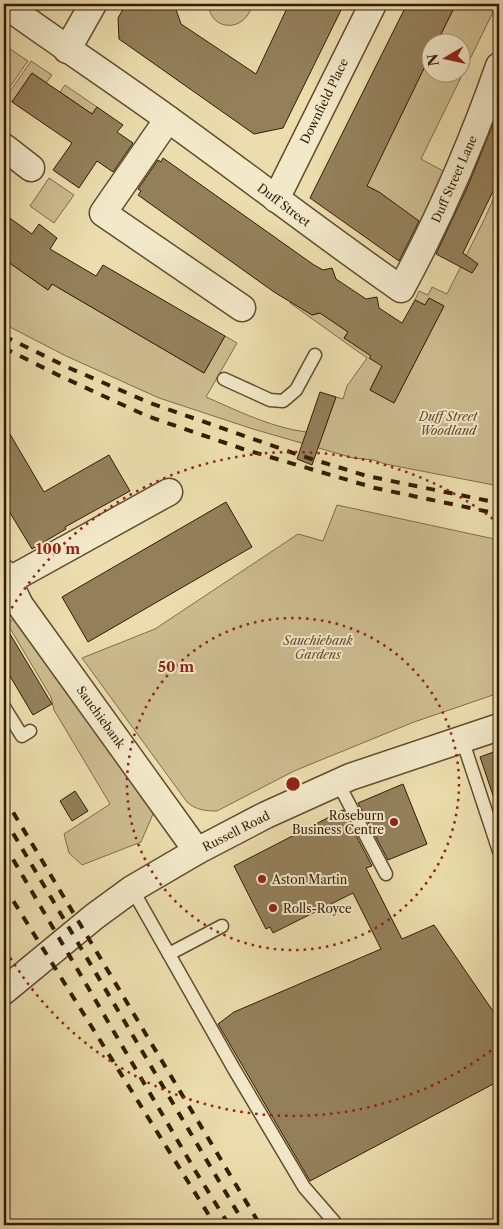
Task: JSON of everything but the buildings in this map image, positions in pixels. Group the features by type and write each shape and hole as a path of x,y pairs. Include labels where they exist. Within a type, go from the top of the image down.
{"street":[{"name":"Duff Street","path":"4,4 168,119 401,289"},
{"path":"67,50 93,4"},
{"name":"Downfield Place","path":"276,199 372,4"},
{"name":"Duff Street Lane","path":"401,289 458,174 499,66"},
{"path":"168,119 103,213 242,308"},
{"path":"4,147 31,168"},
{"name":"Sauchiebank","path":"169,492 6,577 20,605 197,851"},
{"name":"Russell Road","path":"4,991 94,916 132,889 197,851 266,815 369,770 499,727"}],"lane":[{"path":"224,379 270,400 283,401 296,390 315,355"},
{"path":"4,708 22,736 30,731"},
{"path":"462,739 499,852"},
{"path":"338,783 386,874"},
{"path":"132,889 234,1069 304,1187 337,1225"},
{"path":"169,954 222,926"}],"green space":[{"path":"208,4 252,4 249,13 243,20 237,24 229,25 215,20"},
{"path":"456,4 497,4 470,59 470,32 442,32"},
{"path":"4,45 28,61 5,94 4,93"},
{"path":"31,61 52,75 46,83 32,73 12,102 6,97"},
{"path":"420,76 420,82 459,82 421,159 449,174 426,227 379,192 361,183 376,166"},
{"path":"65,85 97,107 92,114 60,92"},
{"path":"49,178 74,195 54,223 30,206"},
{"name":"Duff Street Woodland","path":"499,186 499,486 385,464 374,460 353,458 253,429 159,398 66,356 4,324 4,251 12,256 8,262 48,290 69,261 73,263 59,288 204,373 225,336 237,343 206,397 278,426 293,430 323,433 336,397 343,399 347,386 367,358 290,303 291,301 312,315 320,313 348,332 344,338 375,350 370,358 382,365 370,390 394,403 444,306 429,298 425,305 415,300 419,291 428,295 432,287 447,294"},
{"name":"Sauchiebank Gardens","path":"337,505 499,540 499,693 414,722 294,771 217,811 194,807 187,802 82,658 155,629 298,534 323,541"},
{"path":"14,617 156,807 141,842 82,865 69,853 64,834 110,804 54,710 51,697 8,625"}],"railway":[{"path":"4,336 67,367 150,403 302,456 367,476 499,503"},
{"path":"4,348 147,416 243,449 375,488 499,514"},
{"path":"4,797 260,1225"},
{"path":"4,818 245,1225"},
{"path":"4,844 229,1225"},
{"path":"4,886 215,1225"}],"place":[{"name":"Roseburn Business Centre","path":"394,822"},
{"name":"Aston Martin","path":"262,879"},
{"name":"Rolls-Royce","path":"273,908"}]}
